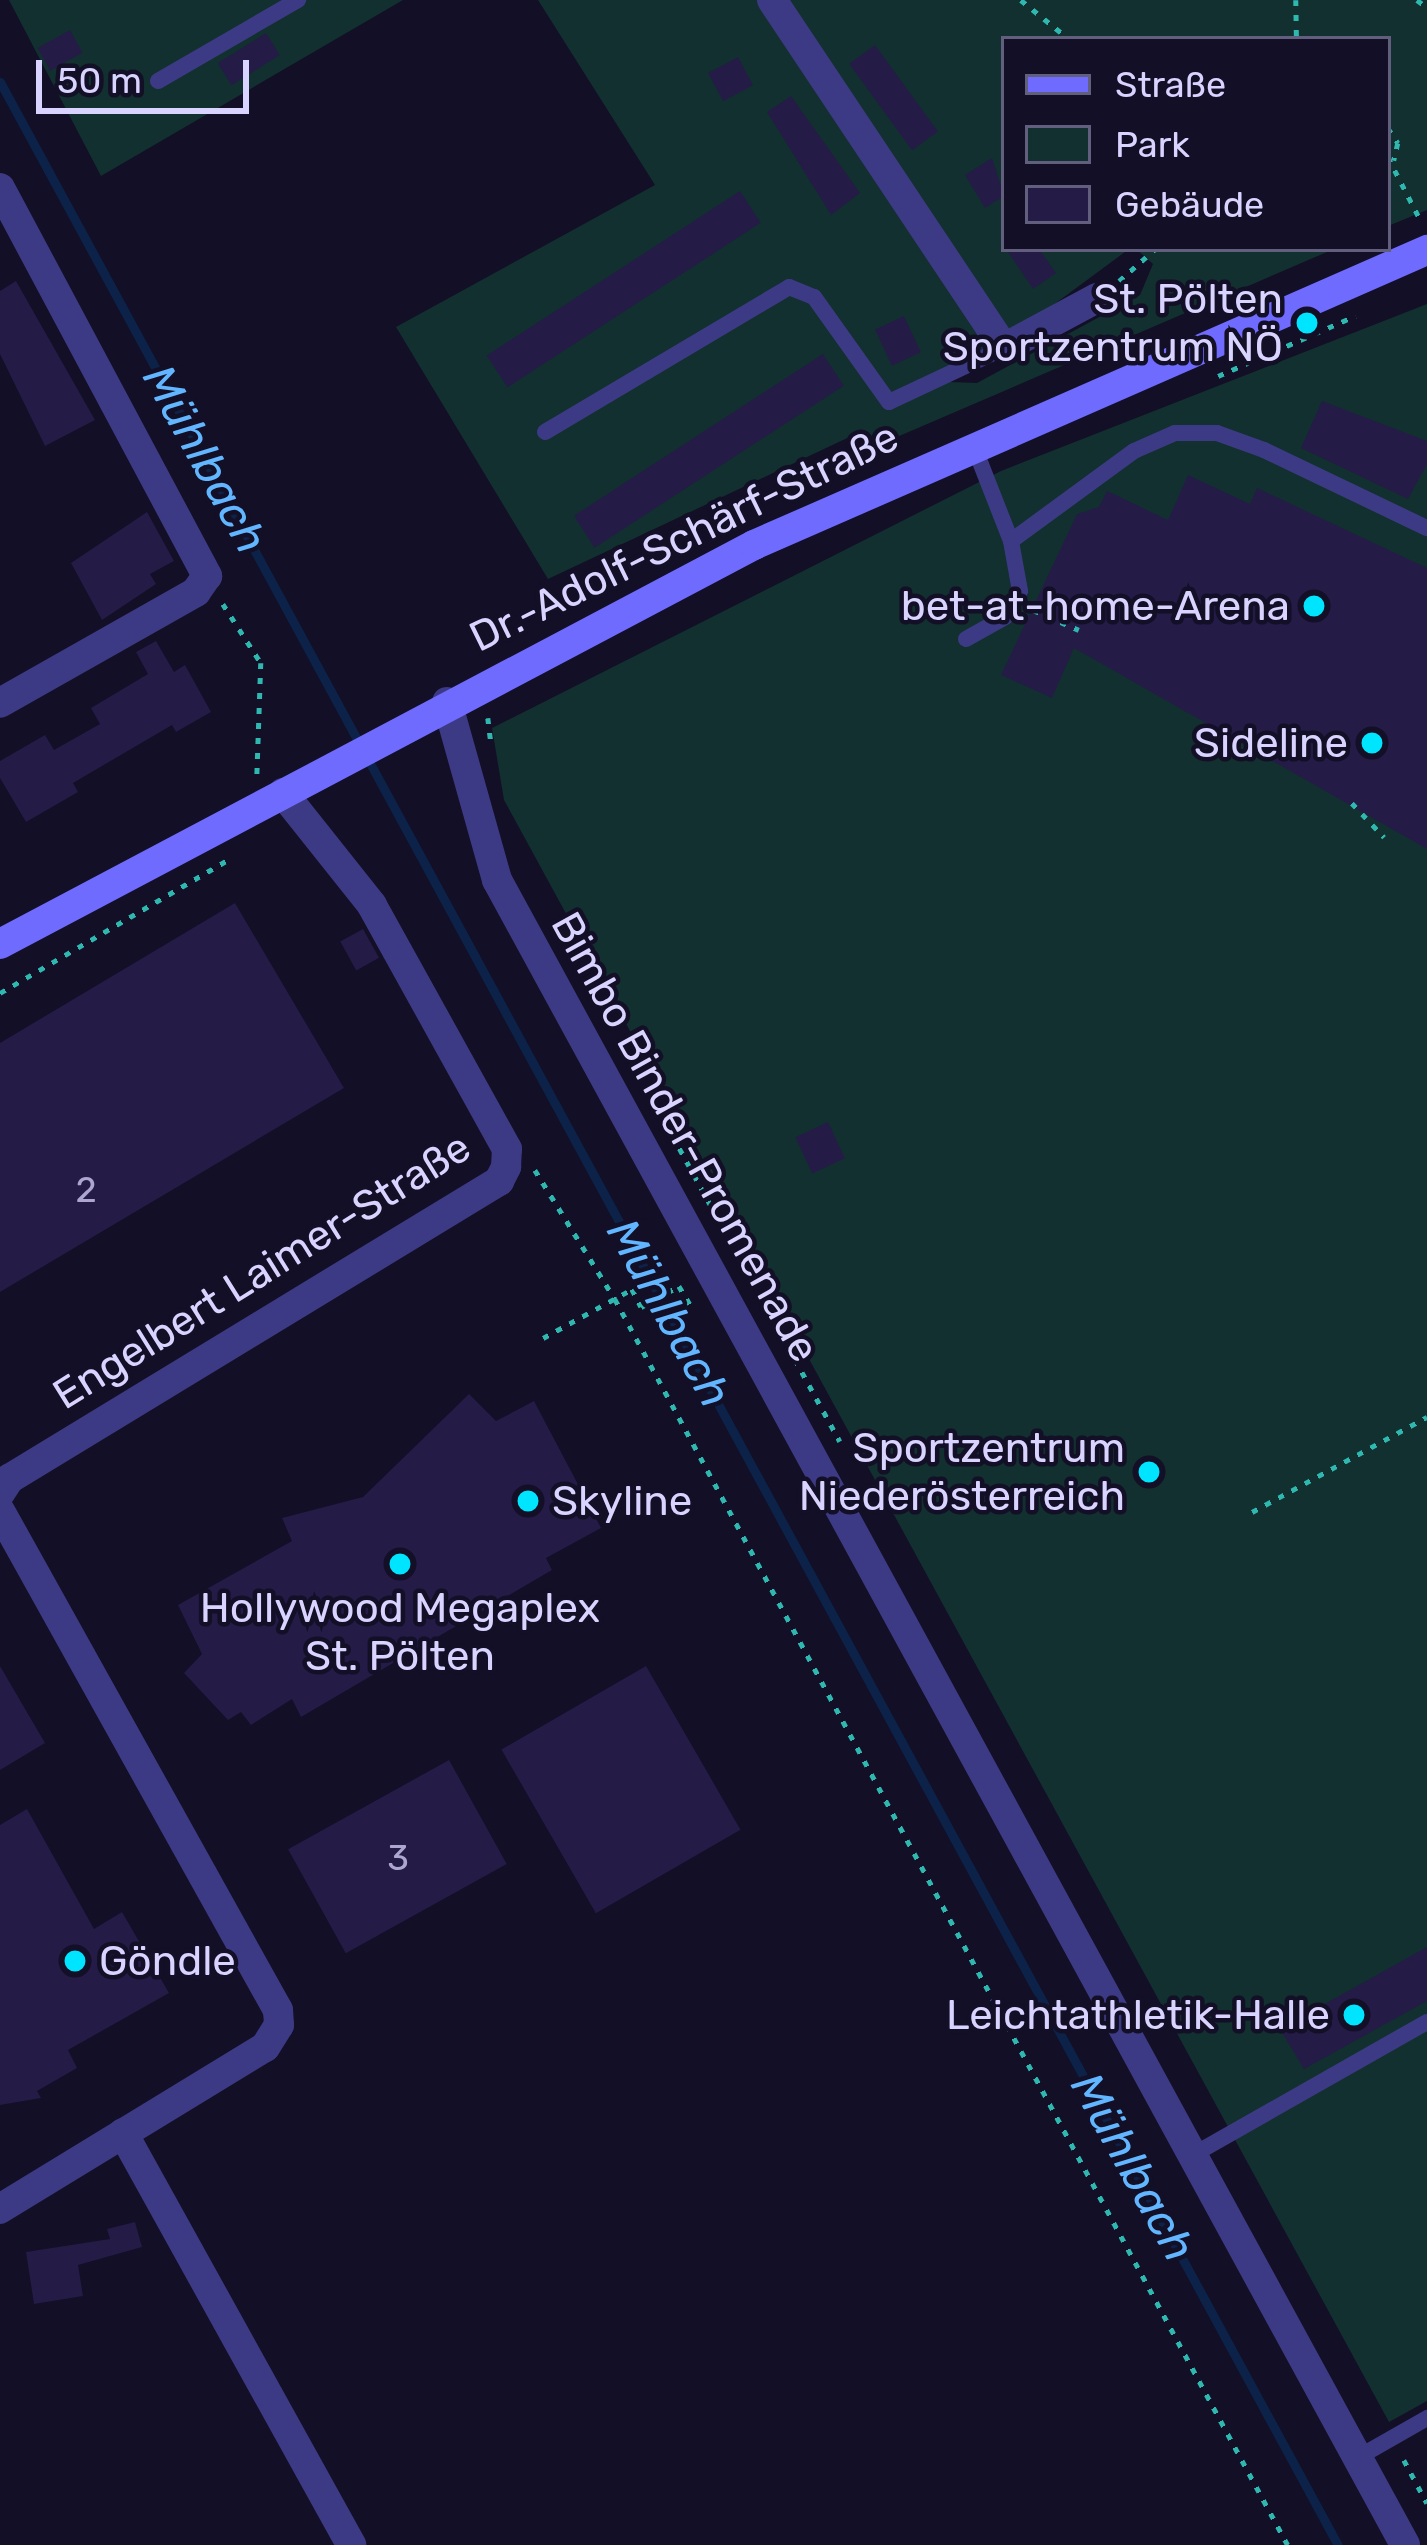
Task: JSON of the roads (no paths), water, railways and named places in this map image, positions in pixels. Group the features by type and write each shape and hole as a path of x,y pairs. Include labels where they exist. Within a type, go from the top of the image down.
{"street":[{"path":"772,0 1004,348 1097,298"},
{"path":"0,188 201,580 0,704"},
{"name":"Dr.-Adolf-Schärf-Straße","path":"0,944 482,683 973,443 1427,250"},
{"name":"Bimbo Binder-Promenade","path":"447,702 497,880 1405,2545"},
{"name":"Engelbert Laimer-Straße","path":"0,1493 9,1479 499,1181 507,1149 372,905 277,796"},
{"path":"0,1511 278,2010 265,2047 0,2209"},
{"path":"123,2133 351,2545"}],"lane":[{"path":"158,81 298,0"},
{"path":"545,432 789,287 814,297 889,402 1004,348"},
{"path":"1011,542 1134,451 1174,433 1217,433 1264,450 1427,528"},
{"path":"966,639 1016,603 1011,542 973,443"},
{"path":"1191,2156 1427,2022"},
{"path":"1357,2458 1427,2417"}],"waterway":[{"name":"Mühlbach","path":"0,82 1338,2545"}],"place":[{"name":"St. Pölten Sportzentrum NÖ","path":"1307,323"},
{"name":"bet-at-home-Arena","path":"1314,606"},
{"name":"Sideline","path":"1372,743"},
{"name":"Sportzentrum Niederösterreich","path":"1149,1472"},
{"name":"Skyline","path":"528,1501"},
{"name":"Hollywood Megaplex St. Pölten","path":"400,1564"},
{"name":"Göndle","path":"75,1961"},
{"name":"Leichtathletik-Halle","path":"1354,2015"}]}
